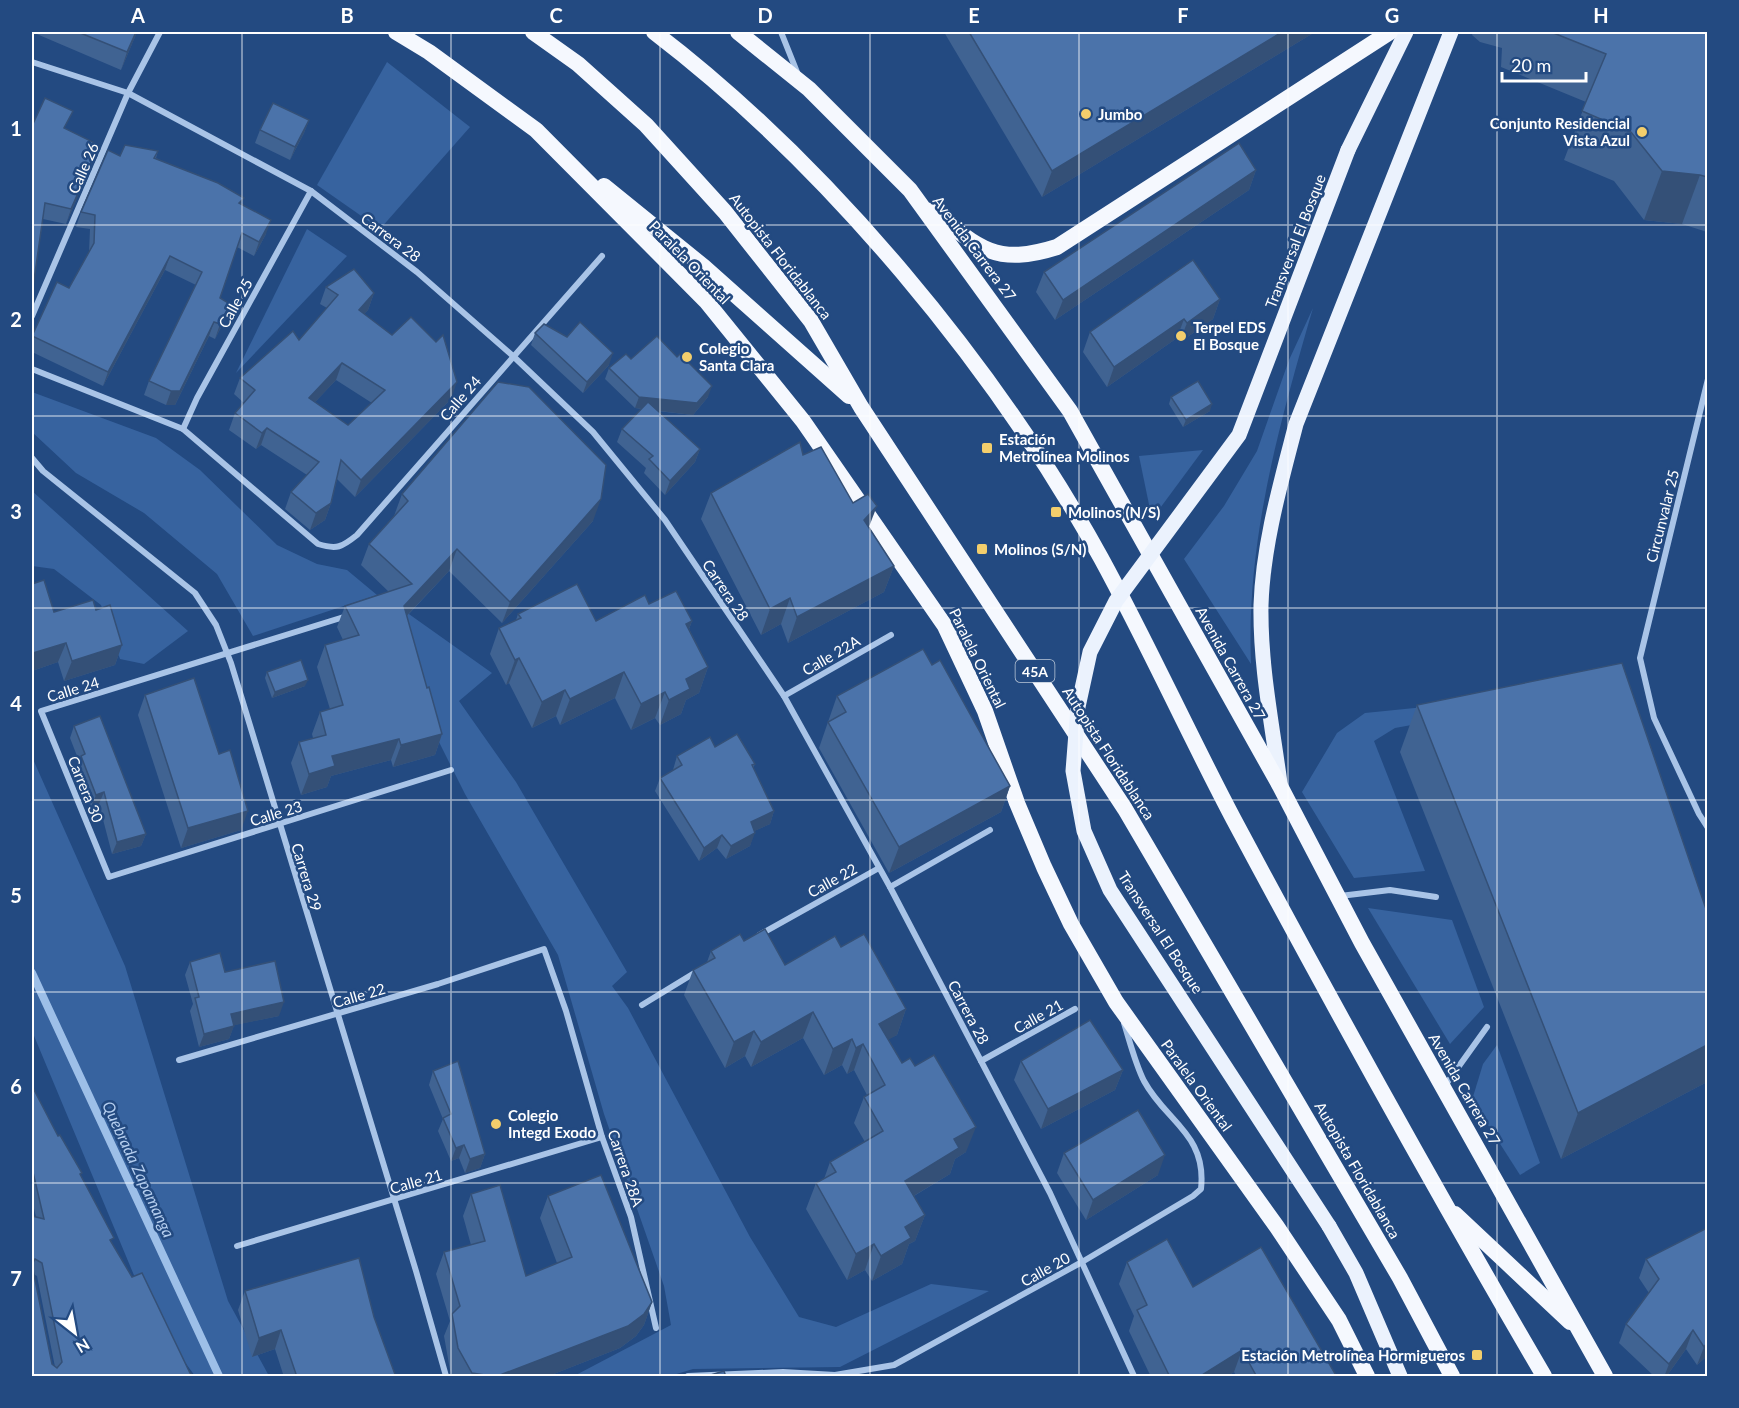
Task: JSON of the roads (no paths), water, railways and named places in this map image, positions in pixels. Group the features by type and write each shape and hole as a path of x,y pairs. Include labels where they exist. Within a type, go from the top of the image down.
{"highway":[{"name":"Paralela Oriental","path":"396,32 429,52 536,130 705,301 803,421 945,626 985,711 1017,803 1044,867 1071,924 1116,1002 1290,1246 1339,1320 1367,1377"},
{"name":"Autopista Floridablanca","path":"533,32 578,64 646,125 725,212 811,321 861,407 1125,809 1400,1278 1452,1377"},
{"path":"654,32 750,113 838,201 906,277 976,366 1041,459 1100,555 1232,816 1441,1201 1544,1377"},
{"name":"Avenida Carrera 27","path":"738,32 809,89 910,190 1070,411 1280,786 1337,896 1582,1332 1605,1377"},
{"path":"910,190 967,239 995,253 1020,256 1057,247 1390,32"},
{"path":"536,130 704,267 861,407"},
{"path":"1441,1201 1582,1332"}],"main road":[{"name":"Transversal El Bosque","path":"1400,1377 1356,1273 1329,1226 1110,890 1084,831 1073,771 1078,707 1090,652 1116,601 1239,435 1348,150 1406,32"},
{"path":"1280,786 1263,661 1261,603 1269,544 1281,483 1296,424 1451,32"}],"street":[{"name":"Calle 26","path":"32,316 128,93 160,32"},
{"path":"781,32 795,69 809,89"},
{"name":"Carrera 28","path":"32,62 128,93 311,191 417,272 513,356 593,432 665,520 784,696 890,887 1050,1193 1134,1377"},
{"name":"Calle 25","path":"183,429 197,398 311,191"},
{"name":"Calle 24","path":"183,429 318,544 332,549 341,548 357,535 602,256"},
{"path":"32,369 183,429"},
{"name":"Circunvalar 25","path":"1707,379 1640,658 1654,718 1707,828"},
{"name":"Carrera 29","path":"32,458 43,471 195,593 216,625 337,1014 446,1377"},
{"name":"Calle 24","path":"41,711 227,655 352,614"},
{"name":"Calle 22A","path":"784,696 891,635"},
{"name":"Carrera 30","path":"41,711 109,877"},
{"name":"Calle 23","path":"109,877 451,770"},
{"path":"890,887 990,830"},
{"name":"Calle 22","path":"751,940 879,868"},
{"path":"1337,896 1390,890 1436,897"},
{"name":"Calle 22","path":"179,1060 337,1014 544,949"},
{"name":"Carrera 28A","path":"544,949 566,1011 602,1137 631,1217 656,1328"},
{"path":"642,1005 701,969"},
{"name":"Calle 20","path":"688,1377 783,1372 835,1375 894,1365 1082,1262 1201,1189 1203,1170 1194,1144 1145,1081 1116,1002"},
{"name":"Calle 21","path":"981,1061 1075,1009"},
{"path":"1444,1087 1487,1027"},
{"name":"Calle 21","path":"237,1246 602,1137"}],"waterway":[{"name":"Quebrada Zapamanga","path":"32,973 219,1376"}],"place":[{"name":"Jumbo","path":"1086,114"},
{"name":"Conjunto Residencial Vista Azul","path":"1642,132"},
{"name":"Terpel EDS El Bosque","path":"1181,336"},
{"name":"Colegio Santa Clara","path":"687,357"},
{"name":"Estación Metrolínea Molinos","path":"987,448"},
{"name":"Molinos (N/S)","path":"1056,512"},
{"name":"Molinos (S/N)","path":"982,549"},
{"name":"Colegio Integd Exodo","path":"496,1124"},
{"name":"Estación Metrolínea Hormigueros","path":"1477,1355"}]}
